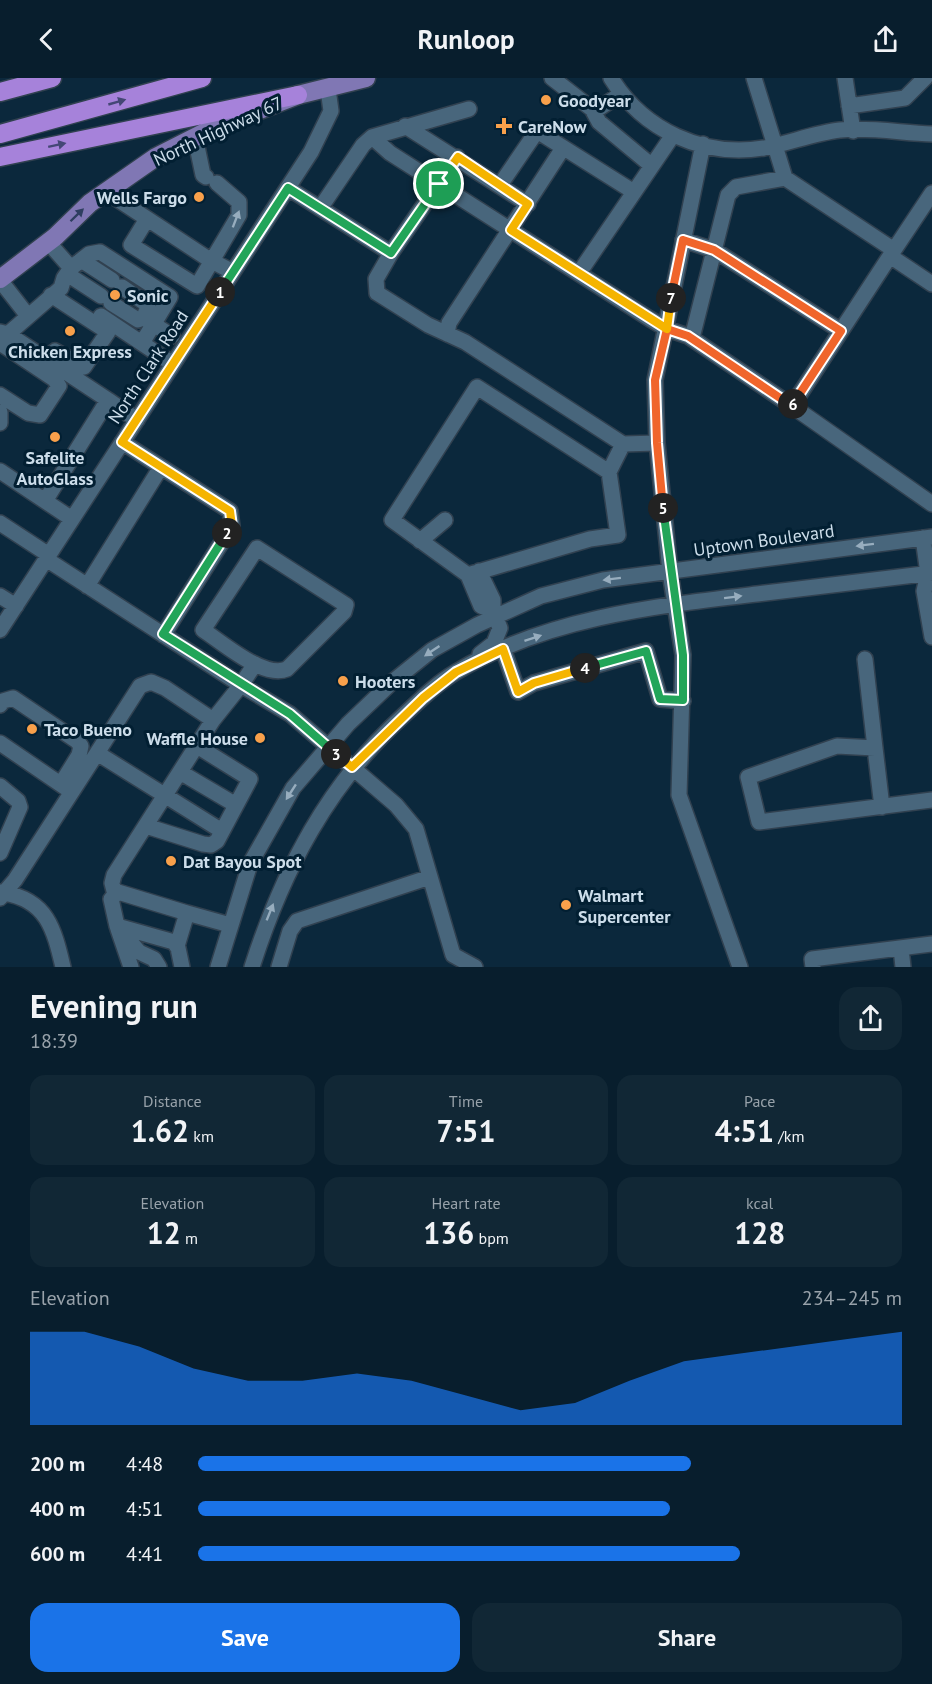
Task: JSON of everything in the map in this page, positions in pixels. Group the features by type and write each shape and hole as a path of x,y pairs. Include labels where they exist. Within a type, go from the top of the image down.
{"highway":[{"path":"0,86 20,78"},
{"path":"0,92 52,78"},
{"path":"0,134 202,78"},
{"path":"0,157 298,94"}],"main road":[{"name":"North Highway 67","path":"0,279 48,242 105,191 156,157 298,94 328,89 366,78"}],"street":[{"path":"552,78 592,109 599,122 652,166"},
{"path":"611,78 621,94 652,125 673,135 719,148 763,148 841,130 932,134"},
{"path":"754,78 785,178 932,284"},
{"path":"845,78 853,131"},
{"path":"849,106 887,103 905,98 925,78"},
{"name":"North Clark Road","path":"0,630 311,152 331,111 328,89"},
{"path":"592,109 598,109 621,94"},
{"path":"321,207 363,145 372,137 470,109"},
{"path":"405,126 458,157 528,204"},
{"path":"500,185 537,131 634,192"},
{"path":"579,273 673,135"},
{"path":"372,137 390,153 667,329 692,338 932,504"},
{"path":"147,219 131,245 197,286 239,215 239,202 203,175 195,138"},
{"path":"703,144 655,380 657,443 670,572 683,655 679,795 740,967"},
{"path":"447,333 450,323 563,148"},
{"path":"458,157 391,253 376,279 377,292 428,325 465,342 623,444 657,443"},
{"path":"692,338 731,190 785,178"},
{"path":"288,188 391,253"},
{"path":"105,191 210,260 233,272"},
{"path":"792,406 932,193"},
{"path":"683,240 714,250 841,331"},
{"path":"46,359 55,351 84,367 108,332 65,281 48,242"},
{"path":"3,336 28,316 94,251 100,252 170,297 149,321"},
{"path":"0,279 28,316"},
{"path":"65,281 117,284 148,305 149,321 142,343"},
{"path":"65,281 106,300 138,320 149,321 172,336"},
{"path":"65,281 142,343 173,364"},
{"path":"3,336 46,359 137,420"},
{"path":"0,395 28,414 40,415 59,386 54,379 3,336"},
{"path":"609,472 477,387 392,520 420,541 474,573 590,539 618,535 609,472 623,444"},
{"path":"45,501 108,400"},
{"path":"0,412 0,423"},
{"path":"122,442 230,511 232,526 163,634"},
{"path":"87,586 161,467"},
{"path":"0,471 72,519"},
{"path":"420,541 445,520"},
{"path":"0,523 87,586 290,714 396,805 416,829 453,955 475,967"},
{"path":"928,537 930,576 924,591 932,637"},
{"name":"Uptown Boulevard","path":"218,967 250,864 293,788 327,746 391,683 432,650 494,614 542,596 603,580 928,537"},
{"path":"257,548 346,605 344,612 287,669 278,673 264,670 255,664 203,630 257,548"},
{"path":"252,967 269,913 293,862 320,813 352,767 390,727 494,643 500,628 494,614 481,606 474,573"},
{"path":"456,672 503,649 576,623 675,604 930,576"},
{"path":"0,596 16,606"},
{"path":"503,649 518,692 534,683 646,651 660,699 683,700"},
{"path":"865,658 882,807"},
{"path":"115,895 112,883 114,875 213,720 255,664"},
{"path":"63,967 55,930 35,905 21,896 1,894 67,788 97,753 140,686 151,682 165,688 213,720"},
{"path":"0,705 3,701 13,698 77,741 81,746 67,788"},
{"path":"0,743 67,788"},
{"path":"146,826 210,845 214,844 250,779 197,746"},
{"path":"875,748 837,746 748,777 759,822 932,800"},
{"path":"97,753 222,831"},
{"path":"180,772 236,805"},
{"path":"0,786 18,801 20,807 0,853"},
{"path":"279,967 290,931 297,921 430,877"},
{"path":"131,967 117,926 111,899 118,892 230,925"},
{"path":"177,946 188,914"},
{"path":"117,926 174,942 182,967"},
{"path":"117,926 139,952 154,959 159,967"},
{"path":"813,967 812,959 932,944"},
{"path":"901,948 903,967"}],"place":[{"name":"Goodyear","path":"546,100"},
{"name":"CareNow","path":"504,126"},
{"name":"Wells Fargo","path":"199,197"},
{"name":"Sonic","path":"115,295"},
{"name":"Chicken Express","path":"70,331"},
{"name":"Safelite AutoGlass","path":"55,437"},
{"name":"Hooters","path":"343,681"},
{"name":"Taco Bueno","path":"32,729"},
{"name":"Waffle House","path":"260,738"},
{"name":"Dat Bayou Spot","path":"171,861"},
{"name":"Walmart Supercenter","path":"566,905"}],"route":[{"path":"439,184 391,253 288,188 122,442 230,511 232,526 163,634 290,714 352,767 370,746 423,698 456,672 503,649 518,692 534,683 646,651 660,699 683,700 683,655 670,572 657,443 655,380 667,329 688,336 792,406 841,331 714,250 683,240 667,329 511,230 528,204 458,157 439,184"}]}
